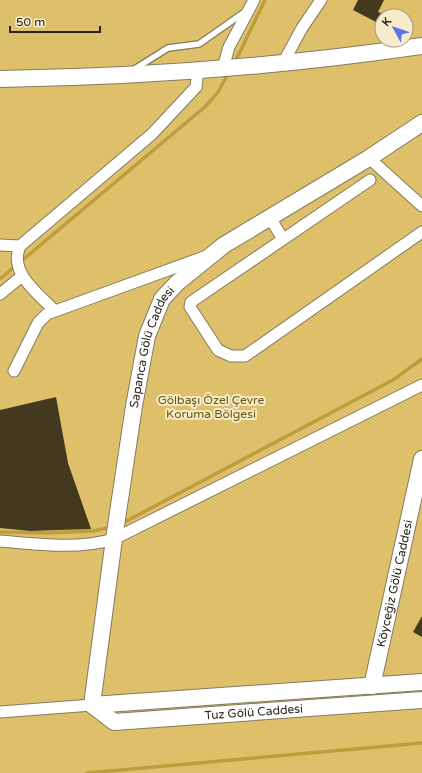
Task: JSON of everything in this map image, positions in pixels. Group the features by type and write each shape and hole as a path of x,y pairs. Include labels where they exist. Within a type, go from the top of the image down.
{"street":[{"path":"283,63 302,28 321,0"},
{"path":"223,68 229,47 252,5"},
{"path":"0,79 198,70 283,63 422,46"},
{"path":"55,311 20,273 16,258 20,246 152,134 196,87 198,70"},
{"name":"Sapanca Gölü Caddesi","path":"92,705 115,530 137,391 147,336 154,315 162,299 177,282 213,253 370,158 422,123"},
{"path":"370,158 422,206"},
{"path":"370,180 190,304 190,307 223,354 231,356 245,356 422,232"},
{"path":"270,218 283,239"},
{"path":"0,245 20,246"},
{"path":"14,371 38,323 47,314 213,253"},
{"path":"0,294 20,273"},
{"path":"0,541 32,544 76,544 103,542 115,530 422,385"},
{"name":"Köyceğiz Gölü Caddesi","path":"372,686 417,509 422,459"},
{"name":"Tuz Gölü Caddesi","path":"0,712 422,682"},
{"name":"Tuz Gölü Caddesi","path":"92,705 114,722 422,700"}],"lane":[{"path":"126,73 168,48 199,44 252,5"}],"green space":[{"name":"Gölbaşı Özel Çevre Koruma Bölgesi","path":"0,0 422,0 422,773 0,773"}],"building":[{"path":"358,0 384,0 380,8 374,8 374,21 353,10"},
{"path":"56,397 68,463 91,529 30,531 0,528 0,410"},
{"path":"422,616 422,637 413,632"}],"waterway":[{"path":"235,62 265,0"},
{"path":"0,279 206,106 218,92 229,72"},
{"path":"121,524 393,380 422,359"},
{"path":"0,532 48,533 93,531 112,527"},
{"path":"87,773 422,743"}]}
